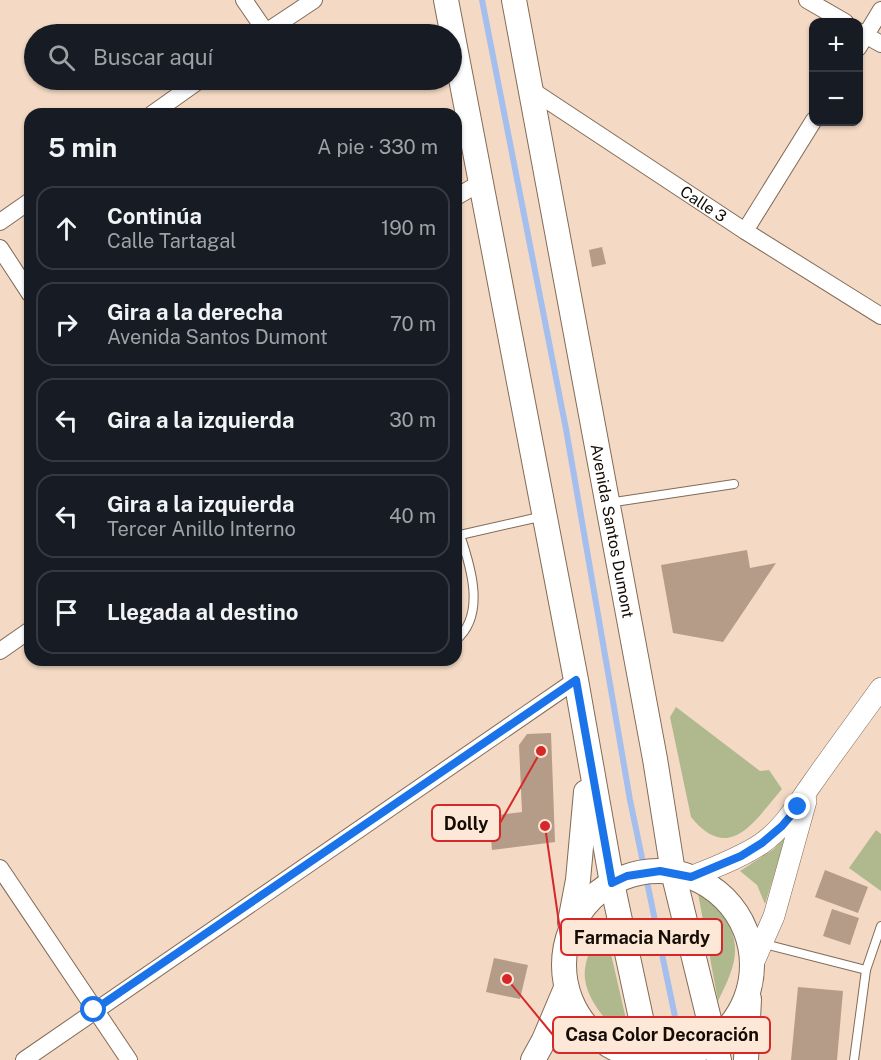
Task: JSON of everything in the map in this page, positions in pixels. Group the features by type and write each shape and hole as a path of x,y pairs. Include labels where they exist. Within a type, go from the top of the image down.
{"main road":[{"path":"446,0 450,24"},
{"name":"Avenida Santos Dumont","path":"514,0 675,873 712,1050"},
{"path":"462,86 588,751 619,880 641,1059"},
{"path":"588,751 578,880 563,965 566,988 574,1010 588,1029 605,1044 641,1059 712,1050 735,1020 748,994 751,974"},
{"path":"566,942 576,919 591,898 619,880 675,873 716,890 736,911 748,937 751,974 746,1060"},
{"path":"533,1060 566,988"}],"street":[{"path":"244,0 259,24"},
{"path":"278,24 314,0"},
{"path":"807,0 837,18"},
{"path":"863,35 881,10"},
{"path":"863,39 881,44"},
{"name":"Calle 3","path":"530,89 745,231 881,316"},
{"path":"160,108 186,90"},
{"path":"745,231 809,126"},
{"path":"462,194 480,183"},
{"path":"0,222 24,205"},
{"path":"0,248 24,285"},
{"path":"0,651 24,634"},
{"path":"24,1060 576,680"},
{"path":"675,873 741,856 762,843 782,826 798,807 881,688"},
{"path":"751,974 761,943 774,916 811,786"},
{"path":"0,868 129,1060"}],"lane":[{"path":"608,503 735,484"},
{"path":"462,533 544,516"},
{"path":"462,543 468,557 473,604 466,632 462,635"},
{"path":"854,1060 866,970 878,947 881,926"},
{"path":"761,943 866,970"}],"green space":[{"path":"676,707 760,771 769,770 782,789 752,824 741,833 730,837 718,837 705,831 691,817 670,717"},
{"path":"876,830 881,834 881,891 849,868"},
{"path":"787,833 765,904 757,885 740,871 774,849"},
{"path":"697,888 710,898 733,934 735,956 733,966 718,1001"},
{"path":"605,928 629,1032 614,1026 607,1020 590,997 586,986 585,966 592,948"}],"building":[{"path":"602,247 606,264 592,267 589,250"},
{"path":"747,550 750,568 776,563 723,642 673,633 661,565"},
{"path":"551,733 555,842 492,850 489,816 522,812 519,745 527,734"},
{"path":"825,870 868,887 858,913 815,897"},
{"path":"832,909 859,918 850,945 823,936"},
{"path":"494,958 528,965 520,999 486,992"},
{"path":"798,987 843,991 837,1060 791,1060"}],"waterway":[{"path":"482,0 566,429 630,800 684,1060"}],"place":[{"name":"Dolly","path":"541,751"},
{"name":"Farmacia Nardy","path":"545,826"},
{"name":"Casa Color Decoración","path":"507,979"}],"route":[{"path":"94,1010 576,680 612,883 627,876 660,871 691,877 741,856 762,843 782,826 798,807"}]}
